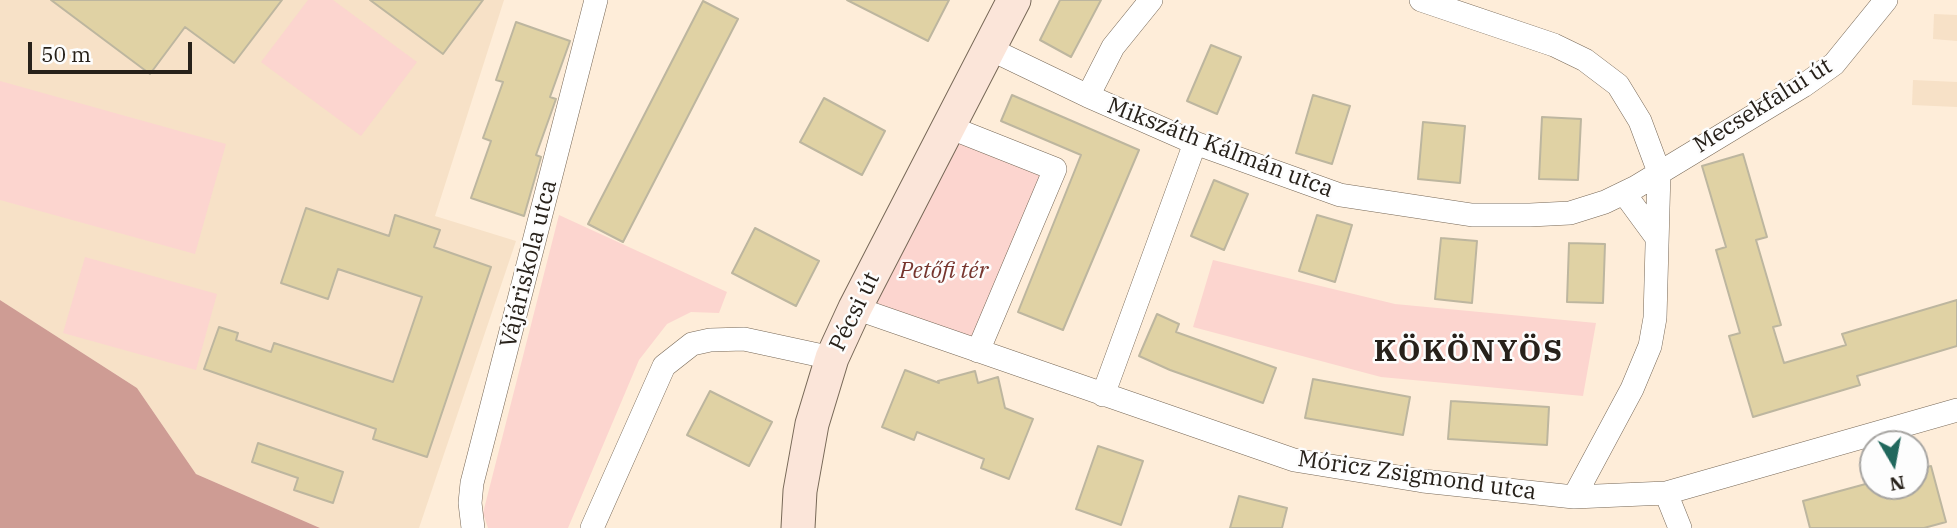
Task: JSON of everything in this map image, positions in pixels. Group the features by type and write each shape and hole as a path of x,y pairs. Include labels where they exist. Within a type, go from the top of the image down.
{"main road":[{"name":"Pécsi út","path":"798,528 800,491 812,424 832,358 855,308 1014,0"}],"street":[{"name":"Vájáriskola utca","path":"473,528 470,503 472,483 596,0"},
{"name":"Mikszáth Kálmán utca","path":"1088,96 1114,47 1151,0"},
{"path":"1421,0 1554,45 1585,60 1618,85 1640,121 1658,172 1655,318 1650,346 1632,389 1574,497"},
{"name":"Mecsekfalui út","path":"1658,172 1803,86 1834,64 1886,0"},
{"name":"Mikszáth Kálmán utca","path":"988,48 1195,143 1340,195 1472,215 1570,213 1605,202 1658,172"},
{"path":"949,127 1055,169 978,351"},
{"path":"1103,395 1195,143"},
{"path":"1623,193 1657,238"},
{"name":"Móricz Zsigmond utca","path":"855,308 1294,460 1423,481 1574,497 1666,493 1957,410"},
{"path":"592,528 664,366 692,344 710,340 744,339 832,358"},
{"path":"1666,493 1680,528"}],"shaded area":[{"path":"0,0 504,0 435,216 516,241 419,528 320,528 196,474 137,388 0,300"},
{"path":"1934,14 1957,15 1957,41 1933,39"},
{"path":"1913,80 1957,82 1957,107 1912,105"},
{"path":"0,300 137,388 196,474 320,528 0,528"}],"green space":[{"path":"308,0 333,0 417,62 361,136 261,62"},
{"path":"0,81 226,144 195,254 0,200"},
{"name":"Petőfi tér","path":"949,127 1055,169 978,351 855,308"},
{"path":"559,215 727,292 719,313 691,312 667,324 639,360 568,528 488,528 483,513"},
{"path":"85,257 217,294 196,370 63,333"},
{"path":"1213,260 1395,304 1596,323 1583,396 1381,377 1193,327"}],"building":[{"path":"51,0 282,0 234,63 185,27 150,74"},
{"path":"370,0 483,0 443,54"},
{"path":"847,0 949,0 928,41"},
{"path":"1060,0 1101,0 1071,57 1040,40"},
{"path":"703,1 738,19 623,242 588,224"},
{"path":"516,22 570,41 550,97 556,99 536,155 541,157 524,216 471,198 491,141 483,138 503,82 496,80"},
{"path":"1211,45 1241,57 1217,114 1187,101"},
{"path":"1012,95 1139,150 1063,330 1018,312 1081,155 1001,121"},
{"path":"1313,95 1350,106 1332,164 1296,153"},
{"path":"824,98 885,131 862,175 800,142"},
{"path":"1542,117 1581,119 1578,180 1539,179"},
{"path":"1423,122 1465,126 1460,183 1418,179"},
{"path":"1743,154 1767,237 1756,240 1781,325 1773,327 1784,363 1846,345 1842,334 1957,300 1957,346 1857,376 1860,385 1753,417 1729,336 1740,333 1716,250 1726,247 1702,166"},
{"path":"1214,180 1248,194 1224,250 1191,236"},
{"path":"306,208 389,236 395,215 440,230 434,247 491,267 427,457 373,439 376,429 204,369 219,327 238,333 236,340 271,352 274,343 393,382 422,297 338,269 328,299 281,283"},
{"path":"1317,215 1352,225 1335,282 1299,271"},
{"path":"755,228 819,261 796,306 732,273"},
{"path":"1441,238 1477,241 1472,303 1435,299"},
{"path":"1569,243 1605,244 1603,303 1567,302"},
{"path":"1157,314 1179,324 1176,332 1276,368 1263,403 1170,370 1139,356"},
{"path":"905,370 939,383 938,381 975,371 978,383 998,377 1005,408 1033,419 1009,479 981,468 984,459 917,432 914,440 882,427"},
{"path":"1313,379 1410,397 1403,435 1305,418"},
{"path":"710,391 772,422 749,466 687,435"},
{"path":"1451,401 1549,407 1547,445 1448,439"},
{"path":"258,443 343,472 333,503 294,490 298,478 252,462"},
{"path":"1098,446 1143,461 1121,525 1076,509"},
{"path":"1929,466 1946,522 1924,528 1810,528 1803,501 1859,486 1859,500 1929,500"},
{"path":"1239,496 1287,508 1282,528 1230,528"}],"district":[{"name":"KÖKÖNYÖS","path":"1469,352"}]}
